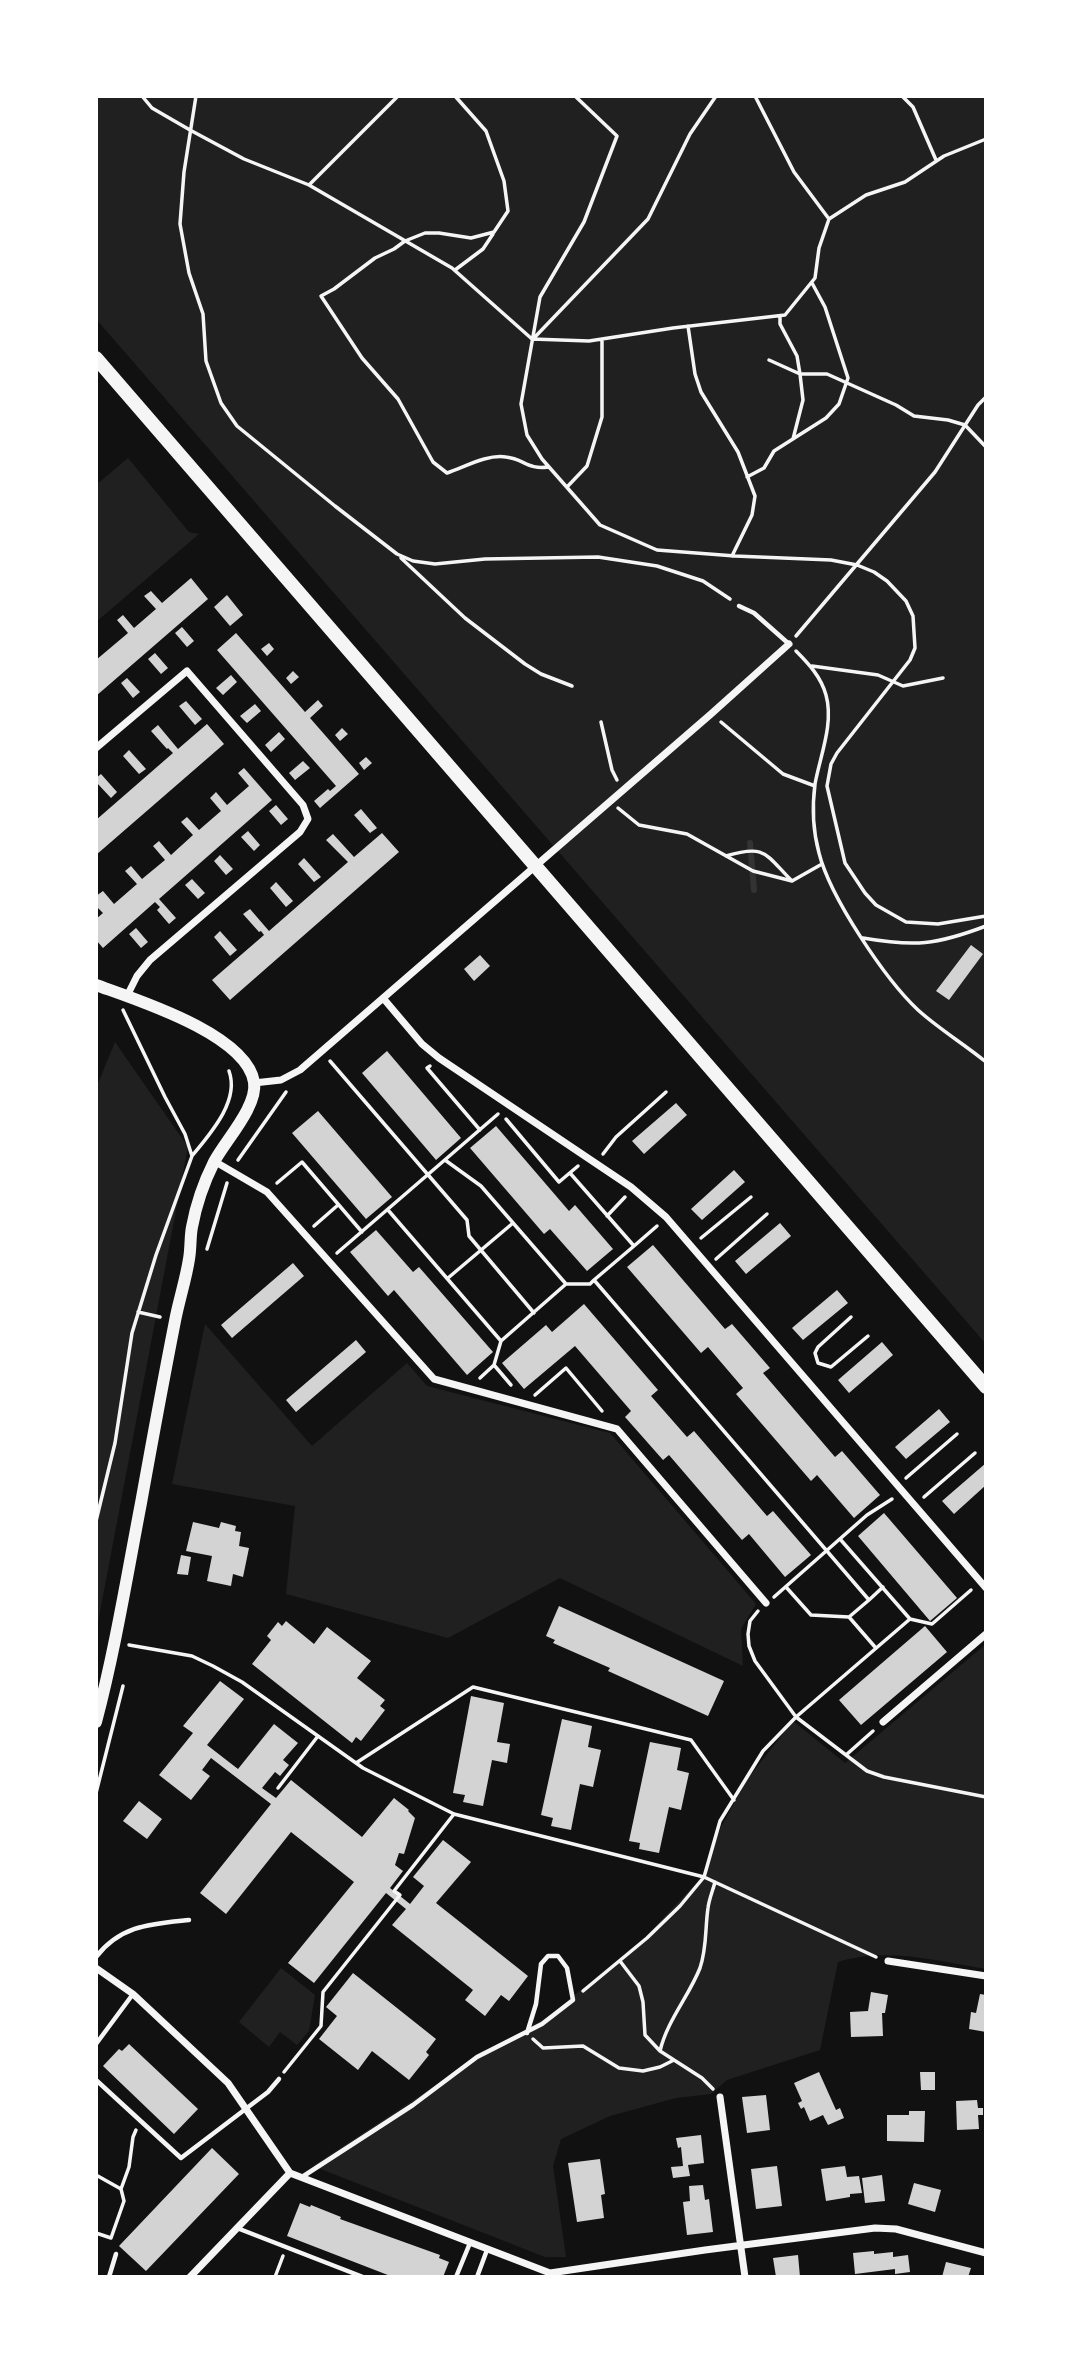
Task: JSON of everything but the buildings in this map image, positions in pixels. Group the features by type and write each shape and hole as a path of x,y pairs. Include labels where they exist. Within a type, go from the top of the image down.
{"main road":[{"path":"96,358 986,1387"}],"street":[{"path":"254,1083 281,1080 300,1070 322,1052 789,644"},
{"path":"96,748 187,671 303,804 308,818 300,832 150,960 142,968 127,996"},
{"path":"96,985 187,1021 219,1040 244,1061 254,1083 253,1096 248,1107 214,1161 198,1202 114,1642 96,1722"},
{"path":"383,998 422,1044 439,1058 631,1187 666,1217 693,1245 983,1585"},
{"path":"214,1161 267,1192 429,1376 467,1390 526,1403 617,1429 766,1604"},
{"path":"883,1723 986,1634"},
{"path":"888,1961 986,1976"},
{"path":"96,1968 133,1994 228,2083 290,2173 550,2273 557,2275 741,2245 888,2228 986,2253"},
{"path":"720,2097 745,2277"},
{"path":"190,2277 290,2173"}],"lane":[{"path":"739,606 754,613 789,644"},
{"path":"96,1957 109,1941 147,1924 189,1920"},
{"path":"301,2178 413,2105 477,2057 527,2033 573,2000 567,1968 558,1956 548,1956 541,1964 536,2004 527,2033"},
{"path":"96,2044 133,1994"},
{"path":"96,2080 181,2158 247,2109 279,2079"},
{"path":"237,2228 363,2277"},
{"path":"456,2277 470,2243"},
{"path":"477,2277 487,2250"},
{"path":"109,2277 116,2254"}],"path":[{"path":"142,96 152,108 190,130 244,159 309,185 455,270 532,339 589,341 785,315 815,278 819,248 830,219 866,195 905,182 936,160 986,139"},
{"path":"196,96 180,224 188,273 203,314 206,361 221,403 237,426 260,447 397,554 465,618 525,664 572,686"},
{"path":"309,185 398,96"},
{"path":"455,96 486,131 505,181 508,211 483,248 455,270"},
{"path":"575,96 617,136 584,222 540,297 521,404 527,435 548,467 600,525 657,550 732,556 811,558 857,565 887,581 906,601 913,616 915,648 911,660 837,753 827,775 829,799 845,863 876,905 906,922 938,924 986,916"},
{"path":"532,339 648,219 690,134 716,96"},
{"path":"755,96 794,172 830,219"},
{"path":"902,96 913,107 936,160"},
{"path":"494,232 471,238 425,233 376,258 321,296 362,358 398,399 433,462 447,473 485,459 505,457 535,469 548,467"},
{"path":"747,477 764,468 774,451 826,418 839,404 848,378 825,307 812,282"},
{"path":"779,316 780,324 797,356 803,400 792,441"},
{"path":"688,326 695,374 701,392 738,452 755,496 752,515 732,556"},
{"path":"567,487 587,466 600,428 603,339"},
{"path":"769,360 800,374 827,374 914,416 965,425 986,447"},
{"path":"986,397 935,472 789,644 812,666 826,695 828,716 815,786 813,820 822,864 846,913 886,973 919,1010 986,1062"},
{"path":"397,554 413,561 435,564 485,559 598,557 657,566 703,581 739,606"},
{"path":"812,666 878,675 903,686 943,678"},
{"path":"712,714 783,774 815,786"},
{"path":"601,722 612,770 624,790"},
{"path":"610,802 639,825 687,834 753,871 792,881 822,864"},
{"path":"726,856 751,849 765,854 792,881"},
{"path":"863,939 901,945 930,944 985,927"},
{"path":"114,1007 134,1015"},
{"path":"123,1010 164,1097 185,1134 192,1156"},
{"path":"322,1052 467,1220 469,1236 534,1313"},
{"path":"439,1058 427,1068 480,1130"},
{"path":"96,1521 115,1443 132,1333 156,1255 192,1156 230,1100 232,1080 224,1064"},
{"path":"207,1251 215,1217 232,1170 300,1070"},
{"path":"596,1164 616,1138 666,1092"},
{"path":"327,1261 500,1112 559,1182 587,1158"},
{"path":"445,1160 481,1186 566,1284"},
{"path":"267,1192 302,1162 362,1232"},
{"path":"570,1173 634,1246"},
{"path":"607,1216 623,1201 631,1187"},
{"path":"693,1245 751,1197"},
{"path":"304,1234 338,1205"},
{"path":"388,1210 501,1341"},
{"path":"709,1265 767,1214"},
{"path":"467,1390 494,1366 501,1341 566,1284 590,1284 666,1217"},
{"path":"447,1279 513,1223"},
{"path":"594,1280 869,1600"},
{"path":"851,1317 818,1347 815,1353 818,1363 831,1367 868,1336"},
{"path":"494,1366 526,1403 566,1368 617,1429"},
{"path":"957,1434 882,1507 867,1515 766,1604 750,1621 748,1634 755,1661 796,1717 867,1770 884,1777 986,1797"},
{"path":"914,1506 975,1453"},
{"path":"841,1539 910,1619 932,1624 983,1585"},
{"path":"786,1587 811,1615 849,1616 883,1587"},
{"path":"849,1616 876,1648"},
{"path":"573,2000 680,1906 704,1877 720,1821 763,1751 796,1717 910,1619"},
{"path":"114,1642 192,1656 213,1666 242,1682 355,1763 454,1814 704,1877 888,1961"},
{"path":"129,1655 131,1645"},
{"path":"96,1793 125,1677"},
{"path":"355,1763 473,1687 691,1740 734,1800"},
{"path":"846,1755 883,1723"},
{"path":"278,1788 318,1736"},
{"path":"279,2079 321,2026 323,1992 400,1895 394,1891 454,1814"},
{"path":"660,2051 663,2036 684,2002 701,1966 707,1936 708,1907 715,1882"},
{"path":"619,1961 639,1986 645,2035 660,2051 702,2078 720,2097"},
{"path":"527,2033 543,2048 583,2046 619,2068 643,2071 674,2060"},
{"path":"116,2254 111,2238 124,2201 121,2189 129,2167 133,2137 141,2121"},
{"path":"96,2175 121,2189"},
{"path":"96,2233 111,2238"},
{"path":"275,2277 280,2263"}],"shaded area":[{"path":"96,96 986,96 986,1344 96,319"},
{"path":"128,458 189,532 199,534 96,622 96,485"},
{"path":"115,1042 188,1147 96,1633 96,1088"},
{"path":"205,1324 312,1446 407,1363 427,1386 610,1433 756,1604 741,1629 743,1666 560,1578 448,1638 286,1594 295,1506 172,1484"},
{"path":"986,1644 986,1969 894,1956 838,1962 820,2050 727,2080 711,2094 676,2098 610,2116 561,2139 553,2166 566,2257 545,2257 313,2166 494,2047 548,2017 645,1937 702,1877 721,1827 746,1781 793,1721 845,1763"},
{"path":"281,1968 315,1995 309,2031 297,2045 280,2032 269,2047 239,2022"}],"waterway":[{"path":"750,843 754,890"}]}
